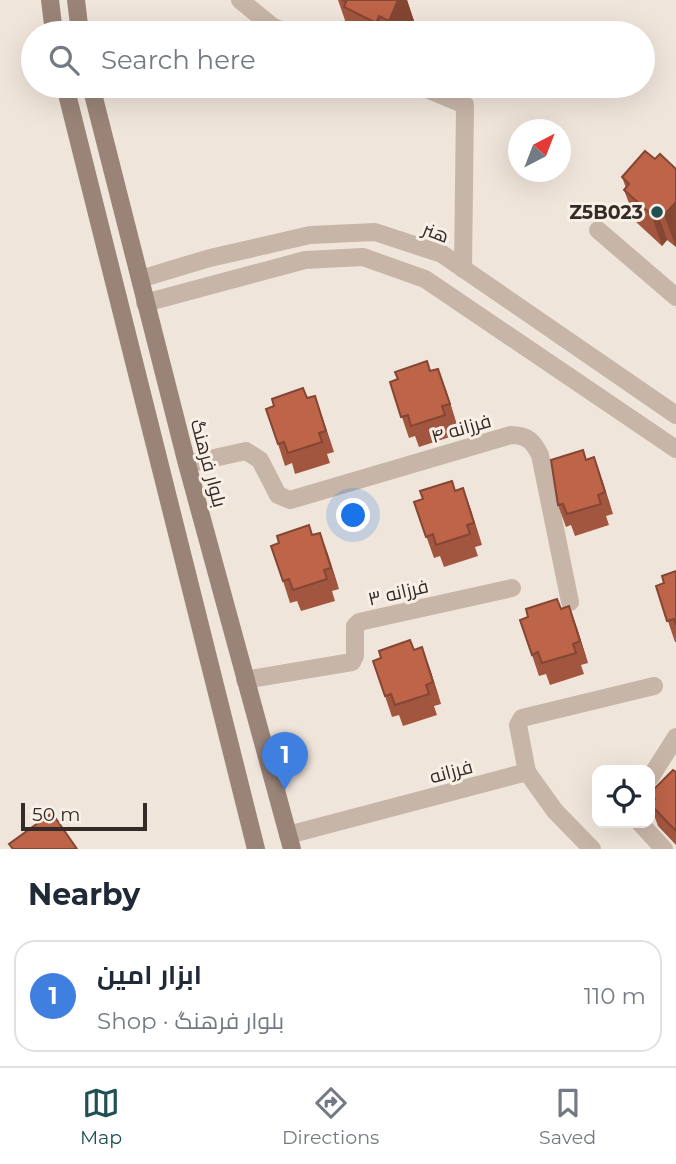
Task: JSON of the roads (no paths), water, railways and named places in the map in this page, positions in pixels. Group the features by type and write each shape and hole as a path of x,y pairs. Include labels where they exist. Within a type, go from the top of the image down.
{"main road":[{"path":"50,0 53,21"},
{"path":"76,0 78,21"},
{"path":"68,98 118,309 256,849"},
{"name":"بلوار فرهنگ","path":"94,98 187,464 290,842"},
{"path":"113,286 140,279"},
{"path":"118,309 145,303"}],"street":[{"path":"240,0 266,21"},
{"path":"450,98 465,104 463,269"},
{"path":"598,230 676,297"},
{"name":"هنر","path":"140,279 210,258 310,235 375,233 442,254 676,415"},
{"path":"145,303 305,260 363,257 425,279 676,449"},
{"name":"فرزانه ۴","path":"187,464 246,452 260,460 283,499 290,500 511,435 524,435 534,444 540,456 570,602"},
{"name":"فرزانه ۳","path":"245,680 352,662 355,656 355,626 359,622 512,588"},
{"path":"592,849 555,811 527,772 518,725 522,718 654,686"},
{"path":"655,770 676,737"},
{"name":"فرزانه","path":"290,842 527,772"},
{"path":"644,828 664,849"}],"place":[{"name":"Z5B023","path":"657,212"},
{"name":"ابزار امین","path":"285,790"}]}
